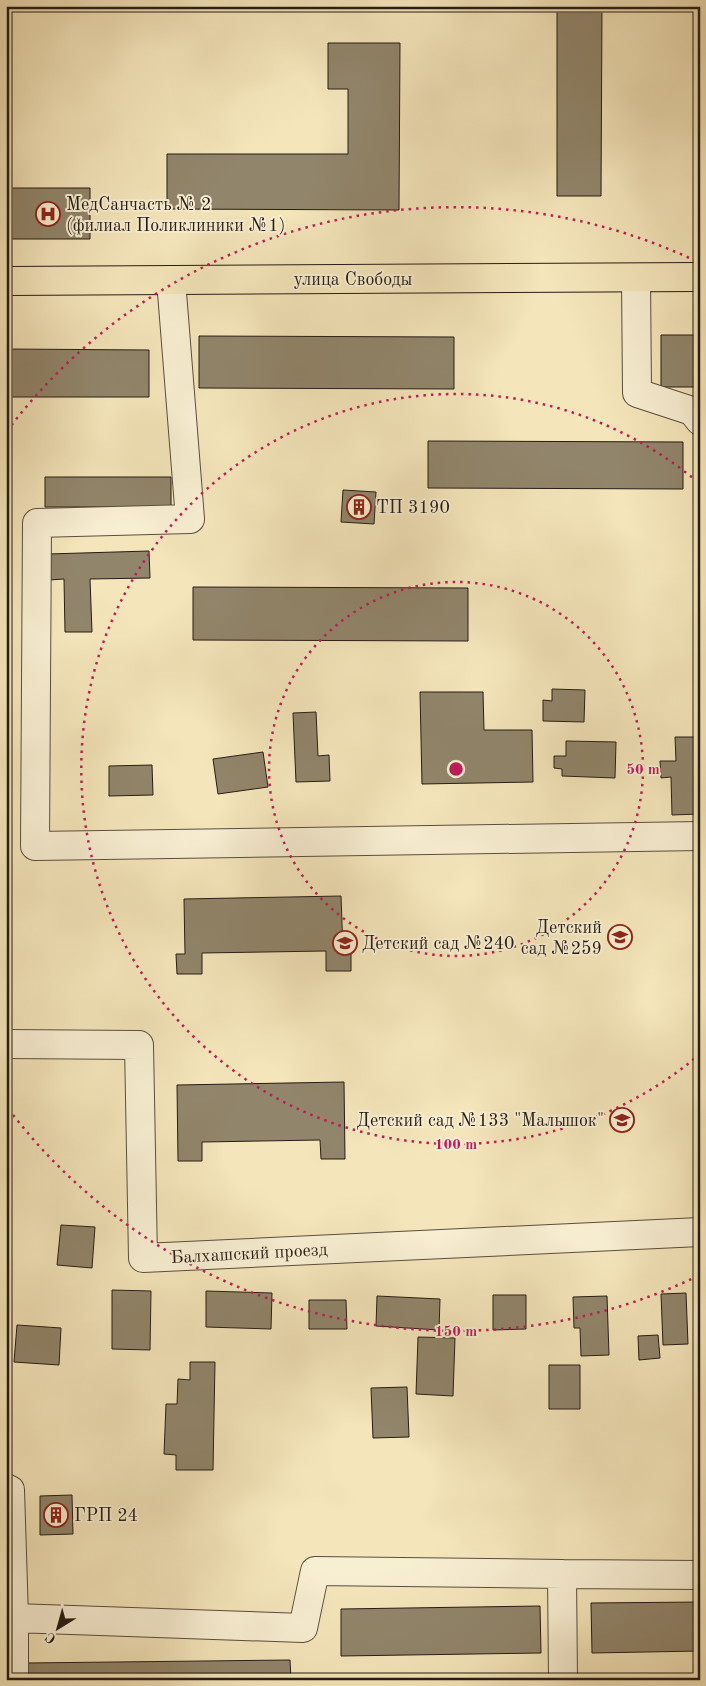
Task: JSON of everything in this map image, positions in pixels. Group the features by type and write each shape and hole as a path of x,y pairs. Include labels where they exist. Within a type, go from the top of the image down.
{"main road":[{"name":"улица Свободы","path":"6,281 700,277"}],"street":[{"path":"636,278 637,393 697,415"},
{"path":"171,280 190,519 37,523 35,846 700,836"},
{"name":"Балхашский проезд","path":"6,1044 139,1045 143,1258 700,1232"},
{"path":"6,1488 10,1490 14,1680"},
{"path":"14,1618 303,1628 315,1571 700,1575"},
{"path":"562,1574 563,1680"}],"building":[{"path":"557,6 602,6 601,196 557,196"},
{"path":"328,43 400,43 399,210 167,209 167,154 348,154 348,89 328,89"},
{"name":"МедСанчасть № 2 (филиал Поликлиники №1)","path":"6,188 90,188 90,239 6,239"},
{"path":"661,335 700,335 700,387 661,387"},
{"path":"199,336 454,337 454,389 199,388"},
{"path":"6,349 149,350 149,397 6,397"},
{"path":"428,441 683,442 683,489 428,488"},
{"path":"45,477 171,477 171,507 45,507"},
{"name":"ТП 3190","path":"343,490 376,492 374,524 341,522"},
{"path":"149,551 150,578 90,579 92,632 65,632 64,579 49,580 48,554"},
{"path":"193,587 468,588 468,641 193,640"},
{"path":"552,689 585,690 584,722 543,721 543,700 552,701"},
{"path":"420,692 483,692 484,730 532,730 533,782 422,784"},
{"path":"316,712 318,756 329,755 330,781 296,782 293,713"},
{"path":"675,737 699,737 700,814 672,815 671,777 661,778 660,761 676,761"},
{"path":"566,741 616,742 615,778 562,776 562,769 554,768 554,756 566,756"},
{"path":"263,752 268,787 218,794 213,759"},
{"path":"152,765 153,795 109,796 109,766"},
{"path":"341,896 343,951 351,951 351,971 326,971 326,951 202,953 202,974 177,974 176,954 185,954 184,899"},
{"path":"344,1082 345,1159 321,1159 320,1140 202,1142 202,1161 178,1161 177,1085"},
{"path":"61,1225 95,1227 92,1268 57,1265"},
{"path":"112,1290 151,1291 150,1350 112,1349"},
{"path":"206,1291 272,1293 271,1329 206,1327"},
{"path":"686,1293 688,1344 663,1345 661,1294"},
{"path":"493,1295 526,1295 526,1329 493,1330"},
{"path":"377,1296 440,1299 439,1330 376,1326"},
{"path":"607,1296 609,1355 581,1356 580,1328 574,1328 573,1297"},
{"path":"309,1300 346,1300 347,1329 309,1329"},
{"path":"17,1325 61,1328 59,1365 14,1362"},
{"path":"658,1335 660,1358 639,1360 638,1336"},
{"path":"418,1337 455,1338 453,1396 416,1394"},
{"path":"190,1362 215,1362 213,1470 176,1470 176,1455 164,1454 166,1404 177,1404 178,1379 190,1380"},
{"path":"549,1365 580,1365 580,1409 549,1409"},
{"path":"407,1387 409,1437 373,1438 371,1388"},
{"name":"ГРП 24","path":"72,1495 73,1534 40,1535 40,1496"},
{"path":"700,1602 700,1651 592,1653 591,1603"},
{"path":"540,1606 541,1653 341,1656 341,1609"},
{"path":"290,1660 291,1680 27,1680 27,1663"}],"place":[{"name":"МедСанчасть № 2 (филиал Поликлиники №1)","path":"48,214"},
{"name":"ТП 3190","path":"359,507"},
{"name":"Детский сад №259","path":"620,937"},
{"name":"Детский сад №240","path":"345,943"},
{"name":"Детский сад №133 \"Малышок\"","path":"622,1120"},
{"name":"ГРП 24","path":"56,1515"}]}
